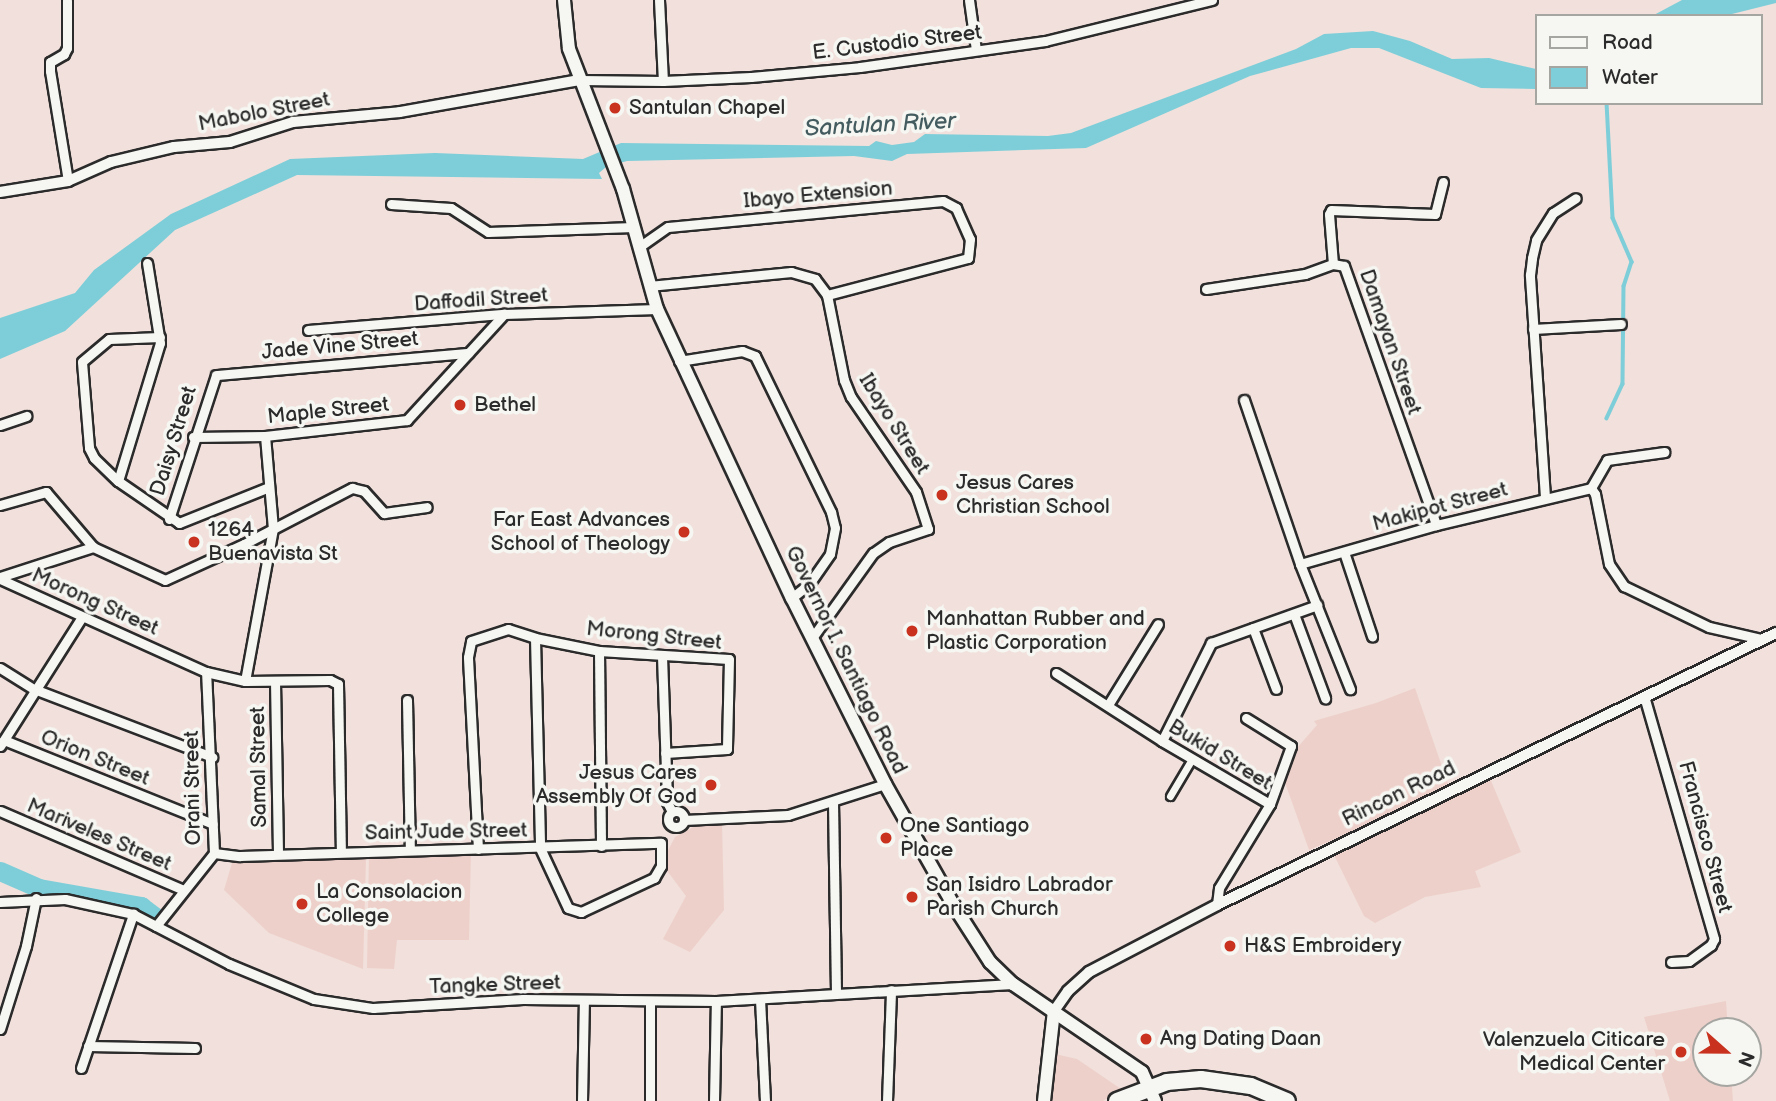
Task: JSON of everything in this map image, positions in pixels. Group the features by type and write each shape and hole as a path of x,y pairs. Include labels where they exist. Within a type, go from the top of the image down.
{"highway":[{"path":"1117,1101 1153,1094 1201,1079 1251,1086 1287,1101"}],"main road":[{"name":"Governor I. Santiago Road","path":"564,0 569,49 623,189 657,309 792,598 885,784 974,940 990,962 1013,984 1142,1072 1153,1094"},
{"path":"1044,1101 1054,1011"}],"street":[{"path":"67,0 67,48 64,54 50,62 50,71 68,181"},
{"path":"659,0 663,81"},
{"path":"969,0 976,50"},
{"name":"E. Custodio Street","path":"580,80 663,81 860,67 1045,41 1163,5 1212,0"},
{"name":"Mabolo Street","path":"0,192 68,181 111,162 174,147 229,142 293,122 400,112 580,80"},
{"path":"1333,264 1331,211 1435,214 1443,182"},
{"path":"1545,497 1530,275 1536,240 1553,213 1576,198"},
{"name":"Ibayo Extension","path":"639,247 668,227 943,201 956,208 970,239 968,258 827,295"},
{"path":"391,205 451,208 488,232 634,227"},
{"path":"118,481 160,337 146,263"},
{"name":"Damayan Street","path":"1206,289 1305,274 1333,264 1344,266 1436,525"},
{"path":"649,286 791,272 815,279 827,295"},
{"name":"Ibayo Street","path":"812,638 873,553 889,542 928,529 916,492 851,397 844,380 827,295"},
{"name":"Daffodil Street","path":"308,330 504,314 657,309"},
{"name":"Maple Street","path":"193,438 265,436 407,420 504,314"},
{"path":"1534,329 1621,324"},
{"path":"160,337 109,338 82,362 89,448 94,458 118,481 169,519 179,523 188,522 269,487"},
{"path":"679,360 742,351 755,356 831,512 835,528 830,554 809,584 792,598"},
{"name":"Jade Vine Street","path":"216,375 468,353"},
{"name":"Daisy Street","path":"169,519 193,438 216,375"},
{"path":"1244,400 1300,564 1350,690"},
{"path":"0,425 26,416"},
{"path":"245,681 273,529 265,436"},
{"path":"1664,452 1607,460 1591,488 1595,494 1609,564 1624,586 1709,627 1761,639"},
{"path":"0,506 46,492 93,547 165,580 352,488 364,491 384,513 427,507"},
{"name":"Makipot Street","path":"1300,564 1436,525 1591,488"},
{"path":"0,578 93,547"},
{"path":"1344,552 1372,636"},
{"name":"Morong Street","path":"0,578 206,672 245,681 330,680 338,684 341,851"},
{"path":"1162,741 1211,643 1317,605"},
{"path":"1294,614 1325,698"},
{"path":"2,743 82,617"},
{"path":"1108,705 1158,624"},
{"path":"1253,628 1276,689"},
{"name":"Morong Street","path":"478,849 468,657 471,641 508,629 535,638 599,651 662,656 723,656 729,659 731,665 727,749 665,753"},
{"name":"Rincon Road","path":"1054,1011 1068,991 1089,972 1217,905 1776,632"},
{"path":"535,638 541,848 568,908 582,912 654,878 661,866 660,843 671,826"},
{"path":"599,651 601,846"},
{"path":"662,656 667,802 672,811"},
{"path":"0,668 34,689 212,757"},
{"name":"Orani Street","path":"156,926 214,853 212,757 206,672"},
{"name":"Bukid Street","path":"1056,673 1162,741 1270,804 1219,888 1217,905"},
{"name":"Samal Street","path":"275,681 278,852"},
{"name":"Francisco Street","path":"1644,696 1714,939 1711,945 1689,961 1671,962"},
{"path":"407,700 410,850"},
{"path":"1246,718 1291,746 1270,804"},
{"name":"Orion Street","path":"2,743 213,824"},
{"path":"1170,796 1192,759"},
{"path":"684,820 788,815 885,784"},
{"path":"833,802 836,993"},
{"name":"Mariveles Street","path":"0,811 183,890"},
{"path":"672,811 680,812 684,820"},
{"path":"671,826 667,819 672,811"},
{"path":"671,826 680,827 684,820"},
{"name":"Saint Jude Street","path":"214,853 240,856 278,852 541,848 660,843"},
{"path":"0,1029 26,946 36,898"},
{"name":"Tangke Street","path":"0,902 36,898 65,899 134,914 229,964 314,999 338,1005 373,1008 523,999 716,1001 1013,984"},
{"path":"81,1068 134,914"},
{"path":"887,1101 891,990"},
{"path":"760,999 765,1101"},
{"path":"582,1101 584,1001"},
{"path":"650,1001 650,1101"},
{"path":"713,1101 716,1001"},
{"path":"88,1046 195,1048"}],"shaded area":[{"path":"1415,688 1448,784 1309,850 1283,777 1297,748 1317,725 1314,721 1376,703"},
{"path":"1489,776 1521,852 1475,871 1481,887 1425,897 1375,923 1364,916 1333,853"},
{"path":"722,823 724,910 690,952 663,939 686,896 665,868 664,858 675,837 695,826"},
{"path":"471,851 469,940 397,940 394,969 367,968 369,855"},
{"name":"La Consolacion College","path":"366,859 363,969 269,933 224,890 232,863"},
{"name":"Valenzuela Citicare Medical Center","path":"1726,1001 1727,1017 1692,1017 1692,1087 1732,1087 1733,1101 1670,1101 1644,1017"},
{"path":"1055,1054 1077,1059 1121,1089 1103,1101 1049,1101"}],"water":[{"path":"1682,0 1776,0 1776,3 1732,14 1656,14"},
{"path":"1373,31 1410,41 1452,59 1489,58 1534,69 1534,89 1481,88 1379,48 1351,48 1250,76 1086,148 907,154 892,161 854,156 627,161 606,167 599,173 602,179 297,175 175,230 65,331 0,359 0,318 75,293 94,270 171,214 290,159 435,153 583,159 621,143 869,146 876,141 892,145 914,142 925,134 1048,136 1071,133 1296,49 1324,34"}],"waterway":[{"path":"1607,105 1613,218 1632,262 1624,286 1623,384 1607,418"},
{"path":"0,871 39,888 141,906 157,918"}],"place":[{"name":"Santulan Chapel","path":"615,108"},
{"name":"Bethel","path":"460,405"},
{"name":"Jesus Cares Christian School","path":"942,495"},
{"name":"Far East Advances School of Theology","path":"684,532"},
{"name":"1264 Buenavista St","path":"194,542"},
{"name":"Manhattan Rubber and Plastic Corporation","path":"912,631"},
{"name":"Jesus Cares Assembly Of God","path":"711,785"},
{"name":"One Santiago Place","path":"886,838"},
{"name":"San Isidro Labrador Parish Church","path":"912,897"},
{"name":"La Consolacion College","path":"302,904"},
{"name":"H&S Embroidery","path":"1230,946"},
{"name":"Ang Dating Daan","path":"1146,1039"},
{"name":"Valenzuela Citicare Medical Center","path":"1681,1052"}],"water label":[{"name":"Santulan River","path":"880,125"}]}
